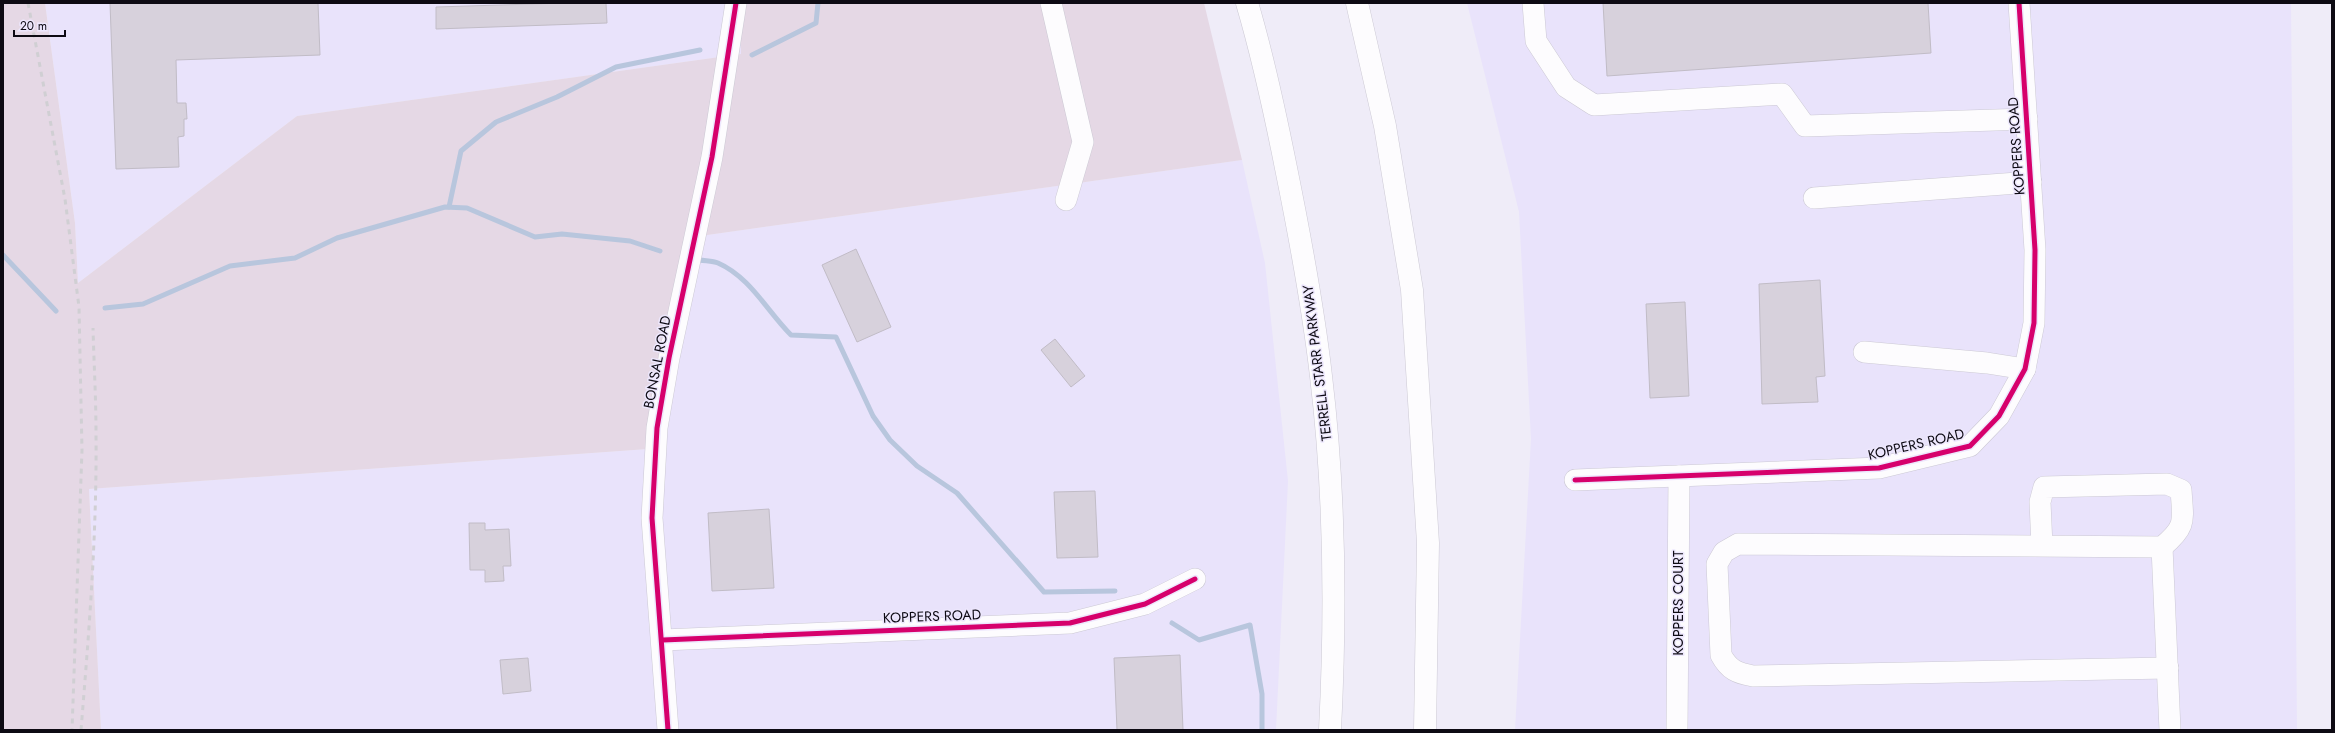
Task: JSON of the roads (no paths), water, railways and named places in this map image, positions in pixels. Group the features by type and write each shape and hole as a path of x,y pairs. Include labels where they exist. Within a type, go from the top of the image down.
{"highway":[{"name":"TERRELL STARR PARKWAY","path":"1247,3 1278,128 1304,254 1321,377 1329,474 1332,556 1333,673 1330,730"},
{"path":"1357,3 1385,126 1412,290 1428,543 1425,730"}],"street":[{"name":"BONSAL ROAD","path":"668,730 663,640 652,518 657,428 669,358 712,157 736,3"},
{"path":"1051,3 1083,142 1066,200"},
{"path":"1533,3 1536,41 1566,87 1594,105 1782,94 1806,126 2026,119"},
{"name":"KOPPERS ROAD","path":"1575,480 1879,468 1970,446 1999,416 2025,369 2034,323 2035,250 2019,3"},
{"path":"1814,198 2031,182"},
{"path":"1864,352 1987,363 2025,369"},
{"name":"KOPPERS COURT","path":"1677,730 1679,476"},
{"path":"2042,546 2040,502 2044,487 2167,484 2181,490 2183,521 2177,534 2162,547 1738,544 1724,552 1717,564 1721,655 1727,666 1739,674 1753,676 2168,668"},
{"path":"2162,547 2170,730"},
{"name":"KOPPERS ROAD","path":"663,640 1070,622 1145,604 1195,578"}],"waterway":[{"path":"752,55 816,23 818,3"},
{"path":"449,207 461,151 496,122 557,97 616,67 700,50"},
{"path":"105,308 143,304 230,266 295,258 337,238 445,207 467,208 535,237 562,234 630,241 660,251"},
{"path":"3,255 56,311"},
{"path":"700,260 718,263 740,277 758,295 782,326 791,335 836,337 873,416 890,440 917,466 957,493 1044,592 1115,591"},
{"path":"1172,623 1199,640 1250,625 1262,694 1262,730"}],"railway":[{"path":"28,3 65,199 79,307 82,450 72,730"},
{"path":"81,730 94,545 96,421 93,328"}]}
